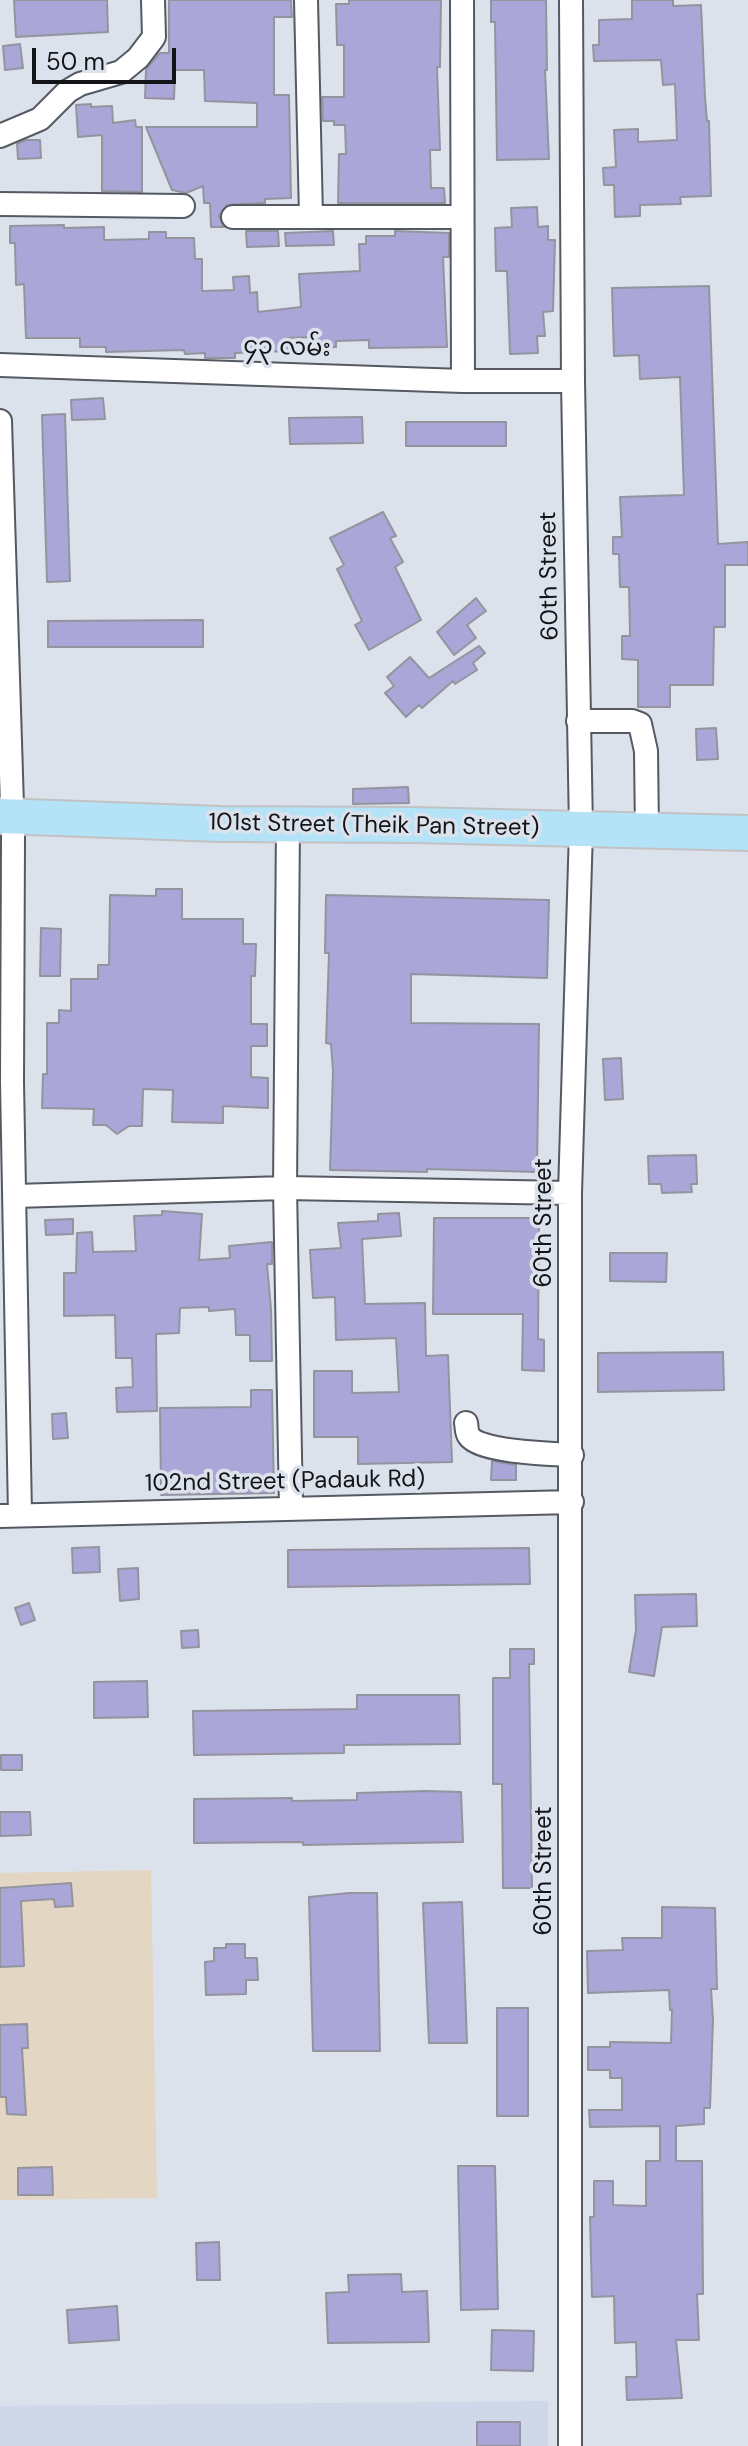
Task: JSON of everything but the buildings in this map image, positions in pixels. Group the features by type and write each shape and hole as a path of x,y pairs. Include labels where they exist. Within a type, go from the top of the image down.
{"main road":[{"name":"101st Street (Theik Pan Street)","path":"6,827 693,843 748,833"},
{"name":"101st Street (Theik Pan Street)","path":"580,839 647,832 748,853"}],"street":[{"path":"0,136 40,119 68,91 80,84 121,72 138,58 154,37 153,0"},
{"path":"306,0 311,217"},
{"path":"462,0 463,381"},
{"name":"60th Street","path":"570,2446 570,1193 580,839 571,0"},
{"path":"0,204 183,206"},
{"path":"233,217 462,217"},
{"name":"၄၃ လမ်း","path":"0,365 463,381 573,381"},
{"path":"0,421 6,1082 15,1196 8,1293 10,1515"},
{"path":"578,721 632,721 640,724 646,751 647,832"},
{"path":"288,834 285,1188 291,1508"},
{"path":"15,1196 285,1188 570,1193"},
{"path":"466,1423 471,1439 484,1444 514,1451 572,1455"},
{"name":"102nd Street (Padauk Rd)","path":"10,1515 572,1502"}],"shaded area":[{"path":"151,1870 157,2198 0,2200 0,1873"},
{"path":"548,2401 548,2446 0,2446 0,2406"}]}
